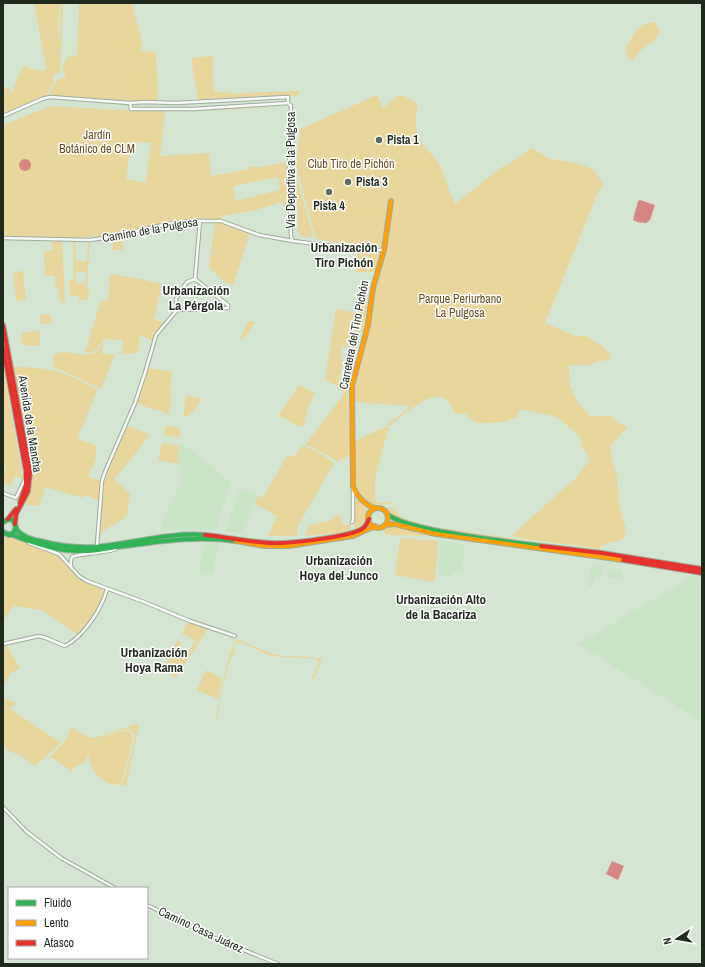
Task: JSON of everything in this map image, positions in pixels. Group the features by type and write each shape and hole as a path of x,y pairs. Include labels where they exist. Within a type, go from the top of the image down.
{"main road":[{"name":"Carretera del Tiro Pichón","path":"353,485 352,386 368,325 373,288 384,250 391,202"},
{"name":"Avenida de la Mancha","path":"3,325 30,472 28,490 8,518"},
{"name":"Avenida de la Mancha","path":"3,347 26,476 20,502 8,518"},
{"path":"353,485 357,496 362,499 369,509 370,523 375,526 380,527 395,524 436,534 604,557 702,573"},
{"path":"367,505 372,508 383,509 396,520 436,531 702,569"},
{"path":"10,534 16,529 19,534 41,542 72,548 96,547 192,534 213,535 275,543 352,533 364,527 371,511 376,508"},
{"path":"385,525 388,520 388,514"},
{"path":"8,518 15,524"},
{"name":"Avenida de la Mancha","path":"8,518 15,524 16,529"},
{"path":"3,532 47,547 72,551 93,551 170,540 202,538 265,546 289,546 353,536 375,526"}],"street":[{"name":"Vía Deportiva a la Pulgosa","path":"3,116 50,97 130,103 176,103 288,97 288,103 291,106 289,168 291,237 293,241 365,250 384,250"},
{"name":"Vía Deportiva a la Pulgosa","path":"130,103 131,110 194,109 288,103"},
{"name":"Camino de la Pulgosa","path":"3,238 90,240 112,237 162,225 221,220 262,236 293,241"},
{"path":"195,279 200,221"},
{"path":"97,545 102,481 105,472 135,403 146,373 156,335 177,310 176,299 186,282 195,279"},
{"path":"177,310 228,308 228,305 195,279"},
{"path":"3,493 16,498 25,479"},
{"name":"Carretera del Tiro Pichón","path":"352,522 353,485"},
{"path":"353,500 354,495 357,496"},
{"path":"22,538 38,547 59,554 75,572 87,581 190,621 235,636"},
{"path":"75,572 70,560 75,555 98,553 117,548"},
{"path":"3,644 39,636 65,646 73,642 91,622 107,589"},
{"path":"3,807 26,831 61,858 113,887"},
{"name":"Camino Casa Juárez","path":"148,905 212,937 278,964"}],"shaded area":[{"path":"23,159 27,159 31,165 27,171 23,171 19,167 19,163"},
{"path":"640,200 655,205 650,220 646,223 633,220 638,201"},
{"path":"181,443 231,482 216,528 161,531 164,516 182,481 177,457"},
{"path":"240,489 258,496 241,533 225,531"},
{"path":"206,538 219,540 213,575 199,572"},
{"path":"441,541 464,544 462,571 453,572 453,578 438,574"},
{"path":"590,565 602,566 601,578 595,578 594,587 588,586"},
{"path":"608,569 622,570 621,579 607,577"},
{"path":"691,576 702,578 702,722 577,643 595,635 636,609 681,584"},
{"path":"612,861 624,866 618,880 606,874"}],"green space":[{"path":"34,3 60,3 58,17 59,41 60,8 61,3 63,3 60,72 59,74 53,75 54,82 45,97 3,115 3,95 7,94 3,93 3,87 11,89 11,95 21,70 26,65 27,68 44,71 46,68 44,58 47,58 44,57"},
{"path":"79,3 132,3 142,42 141,50 156,52 158,101 128,102 47,97 58,79 62,79 66,74 62,69 68,57 77,56"},
{"path":"651,22 655,23 660,30 656,38 653,42 641,50 633,60 630,60 625,52 634,33 637,29"},
{"path":"213,55 214,91 239,94 300,91 296,96 288,95 198,100 191,58"},
{"name":"Parque Periurbano La Pulgosa","path":"400,94 418,104 415,121 418,138 440,165 455,204 506,164 507,166 531,148 554,161 555,159 588,167 596,173 604,186 599,190 545,323 575,336 586,336 601,345 610,354 610,360 599,361 590,365 569,365 570,386 578,403 590,416 611,416 619,424 628,426 611,445 612,460 617,476 619,505 626,529 624,538 621,540 604,544 599,549 521,539 519,537 511,536 577,477 590,459 582,447 580,436 557,417 521,409 517,417 505,422 477,423 469,419 466,413 456,413 445,399 435,397 421,402 391,425 385,426 405,411 409,406 354,402 354,386 357,370 372,312 376,282 386,253 394,199 387,202 382,246 341,243 316,239 296,166 300,129 377,95 383,108"},
{"name":"Jardín Botánico de CLM","path":"51,106 137,111 268,106 221,110 165,111 160,156 209,153 211,176 249,169 249,167 262,167 286,162 288,215 282,202 252,211 221,216 224,221 216,219 193,220 103,237 3,236 3,125","holes":["132,141 151,143 146,183 126,179","278,177 280,190 236,201 233,186"]},
{"path":"296,174 313,236 312,237 302,237 298,232"},
{"path":"221,221 250,233 233,285 225,282 209,268 215,222"},
{"path":"122,235 123,250 112,250 113,239"},
{"path":"52,240 62,240 65,303 61,303 59,290 55,285 55,276 45,276 44,251 53,250"},
{"path":"73,240 75,240 76,261 87,261 88,240 90,241 87,287 89,299 79,300 79,296 70,296 70,280 74,280","holes":["76,271 86,272 85,283 76,283"]},
{"path":"357,250 381,251 374,272 355,272"},
{"path":"23,271 26,300 16,301 13,272"},
{"path":"110,274 161,284 155,317 153,320 165,322 155,334 153,341 140,335 138,353 122,354 123,340 103,339 102,354 115,355 101,389 64,371 54,368 53,355 66,352 87,355 93,354 98,350 102,343 94,351 85,352 101,301 108,301"},
{"path":"370,292 368,312 363,332 355,330 352,347 332,344 342,346 340,357 343,360 338,386 325,380 336,309 358,313 358,310 367,302"},
{"path":"51,314 51,323 41,324 40,315"},
{"path":"248,321 255,322 251,330 240,339"},
{"path":"40,331 40,346 22,345 21,337 23,332"},
{"path":"3,366 23,479 15,476 11,486 3,483 3,474 6,465 3,465"},
{"path":"12,367 40,368 58,372 75,378 97,391 77,439 95,445 97,453 88,477 101,481 99,500 84,495 83,498 45,487 39,506 25,504 29,490"},
{"path":"148,368 172,372 170,396 172,396 169,415 136,403"},
{"path":"340,380 348,384 350,453 346,458 337,461 312,447 305,445 344,393 338,389"},
{"path":"299,385 315,393 309,405 304,425 299,427 278,416"},
{"path":"186,395 202,399 190,415 183,417"},
{"path":"127,426 150,434 115,478 115,480 130,494 127,507 128,513 124,518 103,531 99,541 103,480"},
{"path":"166,426 180,428 180,438 164,435"},
{"path":"385,427 389,427 377,469 375,501 382,503 391,502 396,505 398,510 395,505 391,503 384,505 368,503 356,489 354,483 353,442"},
{"path":"162,443 180,446 177,457 179,464 158,460"},
{"path":"304,446 316,451 334,463 298,526 297,536 268,536 277,516 255,504 258,496 263,497 287,456 294,456 301,447"},
{"path":"355,500 360,500 367,511 364,522 355,529 354,510"},
{"path":"391,507 403,518 428,526 516,540 443,530 394,518 390,516 387,510"},
{"path":"337,515 341,517 343,525 351,524 350,532 305,536 309,525 328,521"},
{"path":"394,526 432,536 388,535 384,533 384,528"},
{"path":"3,537 19,539 35,547 56,553 79,578 105,591 92,619 78,635 40,609 14,606 3,621"},
{"path":"400,538 438,541 435,582 395,575"},
{"path":"187,622 208,628 176,678 164,670 177,640 181,643 179,649 189,653 195,640 182,634"},
{"path":"238,639 276,655 319,658 322,660 313,680 312,676 319,663 317,659 271,656 242,643 236,643 234,646 234,653 228,666 215,726 227,665 234,644"},
{"path":"6,644 20,668 11,673 3,687 3,645"},
{"path":"206,670 222,678 218,699 197,690"},
{"path":"3,698 17,703 10,709 61,743 35,766 20,755 8,751 3,744"},
{"path":"135,724 139,726 126,786 119,786 124,780 134,741 134,733 132,731 125,730 114,732 99,739 92,746 84,763 75,767 68,773 70,770 53,758 49,758 65,741 72,726 81,734 93,738"},
{"path":"123,731 131,732 133,737 122,781 116,784 109,784 95,772 91,764 90,755 93,746 102,738"}],"traffic: fast":[{"path":"388,515 408,524 429,529 480,538 541,546"},
{"path":"3,522 9,519 13,520 16,527 13,534 9,535 3,532"},
{"path":"16,529 24,536 47,543 81,547 109,546 177,535 205,535"},
{"path":"10,534 47,547 77,551 94,551 161,541 191,539 221,539 236,541"}],"traffic: slow":[{"path":"376,508 368,505 362,500 353,487 352,386 368,325 373,288 384,250 391,201"},
{"path":"378,508 385,511 388,518 385,525 378,528 371,525 368,518 371,511 378,508"},
{"path":"385,525 395,524 436,534 623,560"},
{"path":"236,541 265,546 289,546 353,536 375,526"}],"traffic: jam":[{"path":"3,325 30,472 28,491 16,514 15,524"},
{"path":"3,347 26,471 26,485 20,503"},
{"path":"8,519 16,509"},
{"path":"205,535 254,542 279,543 304,541 345,535 355,532 362,529 369,519"},
{"path":"541,546 602,553 702,569"},
{"path":"623,560 702,573"}],"place":[{"name":"Pista 1","path":"379,140"},
{"name":"Pista 3","path":"348,182"},
{"name":"Pista 4","path":"329,192"}],"district":[{"name":"Urbanización Tiro Pichón","path":"344,254"},
{"name":"Urbanización La Pérgola","path":"196,298"},
{"name":"Urbanización Hoya del Junco","path":"339,568"},
{"name":"Urbanización Alto de la Bacariza","path":"441,606"},
{"name":"Urbanización Hoya Rama","path":"154,660"}],"park label":[{"name":"Club Tiro de Pichón","path":"351,164"}]}
